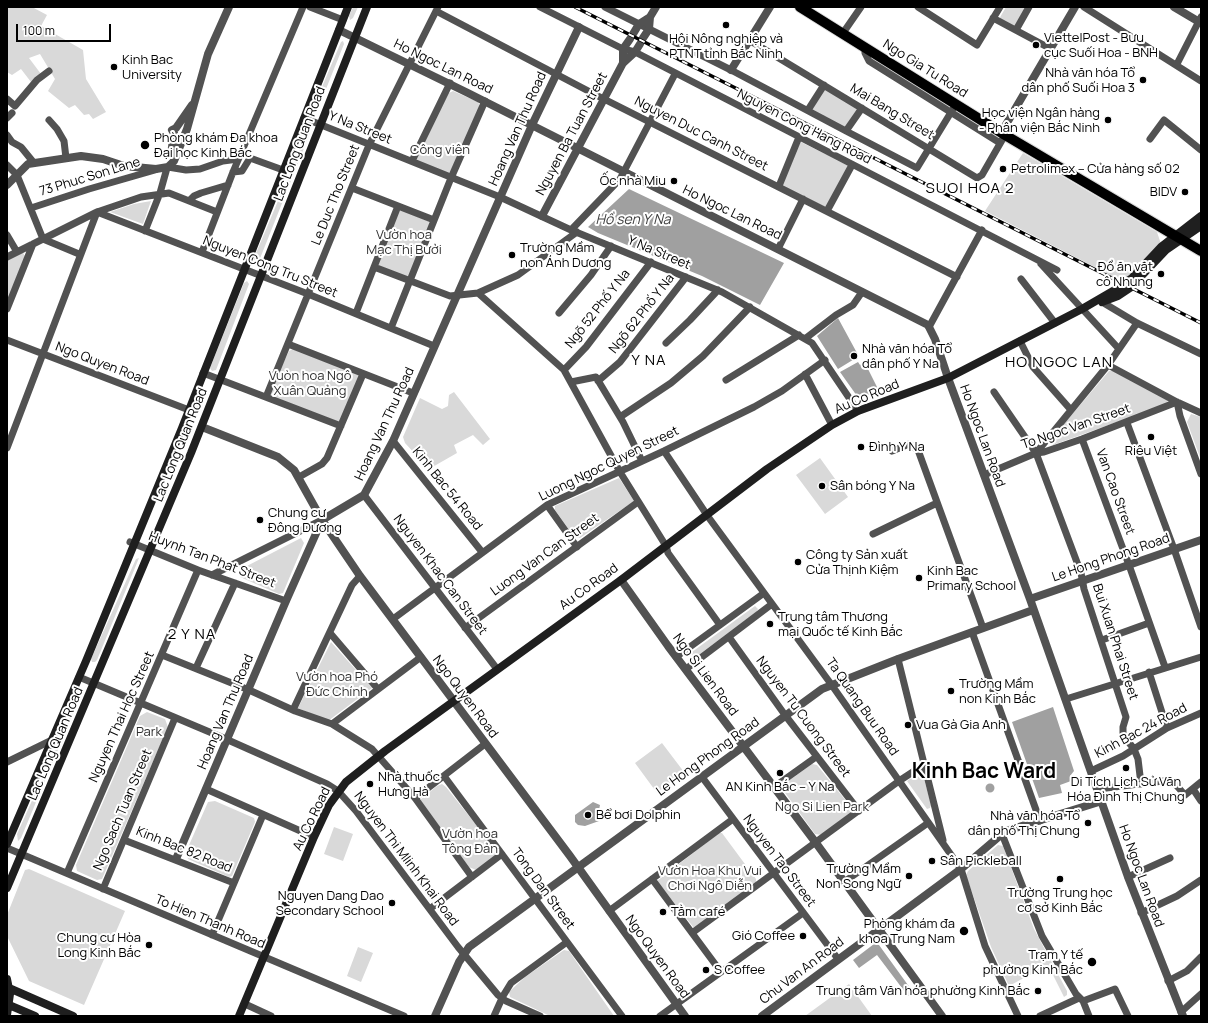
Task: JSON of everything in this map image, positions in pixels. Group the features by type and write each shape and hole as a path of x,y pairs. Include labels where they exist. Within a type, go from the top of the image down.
{"main road":[{"name":"Lac Long Quan Road","path":"7,844 50,741 79,677 132,543 189,410 348,7"},
{"name":"Lac Long Quan Road","path":"7,888 202,427 367,7"},
{"name":"Ngo Gia Tu Road","path":"800,7 865,47 953,108 1201,251"},
{"path":"1179,237 1201,216"},
{"path":"1179,237 1201,226"},
{"name":"Au Co Road","path":"1082,309 1118,296 1137,282 1179,237"},
{"name":"Au Co Road","path":"239,1016 265,958 314,837 329,805 346,782 497,669 621,580 706,514 832,424 858,411 948,378 1082,309 1132,278 1161,247 1179,237"},
{"path":"7,979 9,988 9,1005 7,1015"},
{"path":"9,988 73,1016"},
{"path":"9,1005 35,1016"}],"street":[{"path":"144,231 160,193 167,168 175,158 187,129 208,54 229,7"},
{"path":"202,252 238,158 303,7"},
{"path":"310,7 343,20"},
{"name":"Nguyen Cong Hang Road","path":"540,7 623,49 635,52 1057,270"},
{"path":"605,7 808,110 917,168 953,108"},
{"path":"623,63 635,52 649,29 650,17 656,7"},
{"path":"730,70 770,7"},
{"path":"843,33 861,7"},
{"path":"918,7 977,45 999,7"},
{"path":"1016,30 1029,7"},
{"path":"1002,137 1075,7"},
{"path":"1084,7 1201,80"},
{"path":"1174,7 1200,21 1177,64"},
{"name":"Le Duc Tho Street","path":"266,397 369,145 437,9"},
{"name":"Nguyen Duc Canh Street","path":"437,9 604,99 957,276"},
{"path":"623,63 623,49 639,24 650,17"},
{"path":"993,18 1051,49"},
{"name":"Hoang Van Thu Road","path":"176,859 286,600 322,520 364,495 393,441 532,125 579,27"},
{"name":"Ho Ngoc Lan Road","path":"339,30 485,101 623,172 923,322 929,327 1030,599 1141,913 1182,1014"},
{"name":"Mai Bang Street","path":"749,40 978,178 982,175 1002,137"},
{"name":"Nguyen Ba Tuan Street","path":"542,216 623,63"},
{"path":"7,99 15,106 37,80 48,71"},
{"path":"374,267 450,296 478,293 518,275 574,231 620,179 675,74"},
{"path":"412,162 450,84"},
{"path":"808,110 824,85"},
{"path":"175,158 171,154 174,133 172,130 176,128 196,99"},
{"path":"391,328 434,220 485,101"},
{"path":"846,131 862,108"},
{"name":"Y Na Street","path":"304,118 500,197 574,231 718,290 803,336 812,343 825,360 858,411"},
{"path":"49,120 58,129 64,141 66,158"},
{"path":"1150,139 1164,120 1201,150"},
{"path":"7,136 12,142 21,147 34,163"},
{"path":"779,186 799,137"},
{"path":"233,172 242,171 250,158 251,154 244,145"},
{"path":"7,185 28,164 66,158 87,157 120,165 156,169 167,168 200,170 223,161 238,158"},
{"path":"250,158 283,170"},
{"path":"7,165 17,175 43,239 80,254"},
{"path":"827,210 852,165"},
{"name":"73 Phuc Son Lane","path":"31,208 156,169"},
{"path":"190,200 194,196 201,193 228,185"},
{"path":"352,188 434,220"},
{"path":"7,257 97,212 132,199 160,193 169,193 190,200 217,212"},
{"path":"778,249 803,198"},
{"path":"356,313 398,206"},
{"path":"7,448 8,439 97,212"},
{"name":"Nguyen Cong Tru Street","path":"97,212 356,313 434,346"},
{"path":"929,327 982,230"},
{"path":"7,235 17,252"},
{"path":"7,309 33,244"},
{"path":"559,313 592,275 611,246"},
{"path":"1035,258 1119,349"},
{"name":"Ngõ 52 Phố Y Na","path":"564,370 586,346 651,262"},
{"name":"Ngõ 62 Phố Y Na","path":"598,381 620,362 686,277"},
{"path":"1021,279 1055,323"},
{"path":"666,343 718,290"},
{"path":"726,380 803,336 851,306 862,292"},
{"path":"478,293 564,370 620,472 666,546 668,553 720,625"},
{"path":"1102,302 1137,323 1201,354"},
{"path":"620,417 671,383 703,356 750,307"},
{"path":"1036,453 1043,442 1108,365 1137,323"},
{"name":"Ngo Quyen Road","path":"7,340 189,410"},
{"path":"1020,341 1026,357 1033,367 1071,410"},
{"path":"288,344 413,393"},
{"name":"Luong Ngoc Quyen Street","path":"392,619 547,505 664,451 770,398 825,360"},
{"path":"1108,365 1177,402 1201,413"},
{"path":"203,373 341,426"},
{"path":"299,477 324,462 330,452 363,374"},
{"path":"805,374 832,424"},
{"path":"571,382 596,377 620,417 642,461"},
{"name":"Bui Xuan Phai Street","path":"994,392 1036,453 1083,580 1126,717 1122,727 1123,735 1134,748"},
{"path":"1177,402 1180,416 1201,474"},
{"name":"To Ngoc Van Street","path":"984,475 1036,453 1044,452 1127,423 1177,402"},
{"path":"1127,423 1174,549 1201,627"},
{"name":"Ngo Quyen Road","path":"202,427 278,457 292,467 322,520 360,576 577,866 685,1016"},
{"name":"Van Cao Street","path":"1082,439 1165,667"},
{"name":"Kinh Bac 54 Road","path":"393,441 482,552"},
{"path":"892,451 905,444 916,448 983,628"},
{"name":"Ta Quang Buu Road","path":"664,451 706,514 831,684 960,869 985,946 1018,1016"},
{"name":"Nguyen Khac Can Street","path":"364,495 497,669"},
{"name":"Luong Van Can Street","path":"465,628 638,502"},
{"path":"873,534 937,503"},
{"path":"547,505 577,547"},
{"path":"212,575 322,520"},
{"name":"Le Hong Phong Road","path":"1030,599 1201,540"},
{"name":"Huynh Tan Phat Street","path":"132,543 198,570 286,600"},
{"name":"Nguyen Thai Hoc Street","path":"67,873 198,570"},
{"path":"293,710 352,584 360,576"},
{"name":"Ngo Si Lien Road","path":"621,580 676,657 816,843 942,1016"},
{"path":"196,668 235,583"},
{"path":"676,657 764,593"},
{"path":"686,669 772,604"},
{"name":"Le Hong Phong Road","path":"435,1016 464,954 469,947 577,866 702,777 785,715 831,684 1033,610"},
{"path":"1102,640 1150,623"},
{"path":"972,632 1040,821"},
{"path":"330,633 377,688"},
{"name":"Nguyen Tu Cuong Street","path":"729,637 816,757 859,811"},
{"path":"162,655 249,690 293,710 332,724 361,741 379,756 415,798 472,876"},
{"path":"1066,699 1201,656"},
{"path":"332,724 377,688 420,657"},
{"path":"898,659 944,844"},
{"path":"1149,672 1167,728"},
{"name":"Nguyen Thi MIinh Khai Road","path":"79,677 327,784 338,791 356,811 431,908 464,954 502,998 540,1016"},
{"name":"Kinh Bac 24 Road","path":"1091,771 1167,728 1201,713"},
{"name":"Ngo Sach Tuan Street","path":"102,889 176,718"},
{"path":"7,762 50,741"},
{"path":"415,798 485,744"},
{"path":"1134,748 1138,759 1141,784"},
{"path":"774,787 816,757"},
{"path":"692,934 899,781 925,764"},
{"name":"Tong Dan Street","path":"444,776 622,1016"},
{"name":"Nguyen Tao Street","path":"702,777 838,959"},
{"path":"1098,789 1168,782 1176,786 1184,795 1201,782"},
{"path":"1193,789 1201,801"},
{"path":"206,790 314,837"},
{"name":"Chu Van An Road","path":"762,1016 960,869 1002,834 1009,830 1102,800"},
{"path":"212,935 263,815"},
{"path":"609,910 733,819"},
{"path":"844,882 928,823"},
{"path":"1002,834 1042,936 1081,1000 1089,1016"},
{"name":"Kinh Bac 82 Road","path":"124,840 176,859 234,883"},
{"name":"To Hien Thanh Road","path":"7,848 404,1016"},
{"path":"431,908 502,854"},
{"path":"1128,877 1170,858"},
{"path":"652,879 721,972"},
{"path":"1141,913 1177,896 1201,880"},
{"path":"660,1016 803,913"},
{"path":"494,1016 502,998 513,982 566,942"},
{"path":"1168,981 1187,971 1201,957"},
{"path":"1040,1016 1111,989 1117,990 1128,1016"},
{"path":"1182,1014 1201,994"},
{"path":"245,1004 271,1016"}],"green space":[{"path":"7,7 32,7 47,15 41,26 83,50 86,79 106,112 93,119 89,114 84,115 75,105 69,108 48,91 55,79 40,54 29,58 41,74 31,82 21,69 12,75 7,72"},
{"path":"353,7 358,7 353,18 350,20 349,16"},
{"path":"1006,7 1028,7 1016,28 999,19"},
{"path":"343,41 344,44 318,109 314,111 313,108 341,42"},
{"path":"823,87 859,107 846,129 811,109"},
{"name":"Công viên","path":"453,91 478,102 481,108 451,171 447,174 416,162 415,159 449,93"},
{"path":"310,129 310,133 259,261 255,263 254,258 304,139 308,130"},
{"path":"799,141 849,166 826,207 780,186"},
{"path":"1023,153 1157,232 1161,244 1124,282 985,211"},
{"path":"151,201 143,224 110,212 134,204"},
{"name":"Vườn hoa Mạc Thị Bưởi","path":"401,209 432,223 410,276 406,278 378,267 397,210"},
{"path":"22,251 25,256 7,302 7,260"},
{"path":"247,281 249,284 216,370 212,371 210,368 244,283"},
{"name":"Vuòn hoa Ngô Xuân Quảng","path":"295,348 359,373 360,377 341,421 337,423 271,398 269,392 289,351"},
{"path":"1109,371 1113,371 1168,400 1167,404 1053,445 1053,437"},
{"path":"206,389 206,395 198,413 195,415 194,412"},
{"path":"454,392 490,439 483,445 473,435 454,445 457,453 429,469 405,443 403,437 420,398 442,409 448,406 449,395"},
{"path":"1191,414 1201,417 1201,460 1187,422"},
{"name":"Sân bóng Y Na","path":"820,458 848,497 825,514 796,475"},
{"path":"619,478 634,501 580,538 575,538 555,510 555,506"},
{"path":"301,538 304,543 283,593 279,594 240,577 240,571 243,568"},
{"path":"139,558 97,660 92,662 91,659 136,559"},
{"path":"755,606 758,609 756,612 696,657 692,655 692,652"},
{"name":"Vườn hoa Phó Đức Chính","path":"331,642 372,688 328,721 298,708"},
{"path":"81,695 21,838 18,841 17,834 79,696"},
{"name":"Park","path":"147,712 165,719 168,727 102,879 97,880 77,871 76,865 140,716"},
{"path":"662,743 684,772 657,793 635,763"},
{"name":"Ngo Si Lien Park","path":"812,764 817,765 851,807 851,812 822,835 815,834 783,790 783,785"},
{"path":"922,771 931,805 930,808 927,809 907,781"},
{"name":"Vườn hoa Tông Đản","path":"442,784 496,850 495,857 476,870 469,867 420,800 437,786"},
{"path":"215,801 254,818 255,822 232,876 229,877 188,859 186,852 208,802"},
{"path":"334,827 353,834 343,861 324,854"},
{"name":"Vườn Hoa Khu Vui Chơi Ngô Diễn","path":"719,833 722,833 756,879 756,883 694,928 657,881"},
{"path":"998,845 1003,846 1034,929 1067,991 1067,995 1064,997 1048,965 1009,986 991,947 966,875 968,871"},
{"path":"29,869 125,911 84,1005 29,981 7,936 7,915 25,870"},
{"path":"358,947 373,953 361,982 347,976"},
{"path":"564,950 569,951 614,1016 550,1016 510,997 509,992 525,977"},
{"path":"849,984 872,1016 805,1016"}],"water":[{"name":"Hồ sen Y Na","path":"629,189 784,263 760,305 702,276 598,233 588,227"},
{"path":"838,318 857,353 853,355 856,358 838,369 817,336"},
{"path":"858,362 860,365 863,363 868,369 879,391 860,398 840,372"},
{"path":"1053,707 1074,771 1070,776 1071,781 1060,785 1062,793 1039,798 1012,722"},
{"path":"988,784 992,784 994,788 992,792 988,792 986,790 986,786"},
{"name":"Bể bơi Dolphin","path":"593,802 600,805 599,810 601,814 599,821 585,826 578,825 575,822 575,815"},
{"path":"874,944 879,945 913,992 908,996 877,955 859,968 853,960"}],"railway":[{"path":"575,7 1201,323"}],"place":[{"name":"Hội Nông nghiệp và PTNT tỉnh Bắc Ninh","path":"726,25"},
{"name":"ViettelPost - Bưu cục Suối Hoa - BNH","path":"1036,45"},
{"name":"Kinh Bac University","path":"114,67"},
{"name":"Nhà văn hóa Tổ dân phố Suối Hoa 3","path":"1143,80"},
{"name":"Học viện Ngân hàng - Phân viện Bắc Ninh","path":"1108,120"},
{"name":"Phòng khám Đa khoa Đại học Kinh Bắc","path":"145,145"},
{"name":"Petrolimex – Cửa hàng số 02","path":"1003,169"},
{"name":"Ốc nhà Miu","path":"674,181"},
{"name":"BIDV","path":"1185,192"},
{"name":"Trường Mầm non Ánh Dương","path":"512,255"},
{"name":"Đồ ăn vặt cô Nhung","path":"1161,274"},
{"name":"Nhà văn hóa Tổ dân phố Y Na","path":"854,356"},
{"name":"Riêu Việt","path":"1151,437"},
{"name":"Đình Y Na","path":"861,447"},
{"name":"Sân bóng Y Na","path":"822,486"},
{"name":"Chung cư Đông Dương","path":"260,520"},
{"name":"Công ty Sản xuất Cửa Thịnh Kiệm","path":"798,562"},
{"name":"Kinh Bac Primary School","path":"919,578"},
{"name":"Trung tâm Thương mại Quốc tế Kinh Bắc","path":"770,624"},
{"name":"Trường Mầm non Kinh Bắc","path":"951,691"},
{"name":"Vua Gà Gia Anh","path":"908,725"},
{"name":"Di Tích Lịch Sử Văn Hóa Đình Thị Chung","path":"1126,768"},
{"name":"AN Kinh Bắc – Y Na","path":"780,773"},
{"name":"Nhà thuốc Hưng Hà","path":"370,784"},
{"name":"Bể bơi Dolphin","path":"588,815"},
{"name":"Nhà văn hóa Tổ dân phố Thị Chung","path":"1088,823"},
{"name":"Sân Pickleball","path":"932,861"},
{"name":"Trường Mầm Non Song Ngữ","path":"909,876"},
{"name":"Trường Trung học cơ sở Kinh Bắc","path":"1060,879"},
{"name":"Nguyen Dang Dao Secondary School","path":"392,903"},
{"name":"Tằm café","path":"663,912"},
{"name":"Phòng khám đa khoa Trung Nam","path":"964,931"},
{"name":"Gió Coffee","path":"803,936"},
{"name":"Chung cư Hòa Long Kinh Bắc","path":"149,945"},
{"name":"Trạm Y tế phường Kinh Bắc","path":"1092,962"},
{"name":"S Coffee","path":"706,970"},
{"name":"Trung tâm Văn hóa phường Kinh Bắc","path":"1038,991"}],"district":[{"name":"SUOI HOA 2","path":"970,189"},
{"name":"Y NA","path":"649,361"},
{"name":"HO NGOC LAN","path":"1059,363"},
{"name":"2 Y NA","path":"192,635"},
{"name":"Kinh Bac Ward","path":"984,772"}]}
